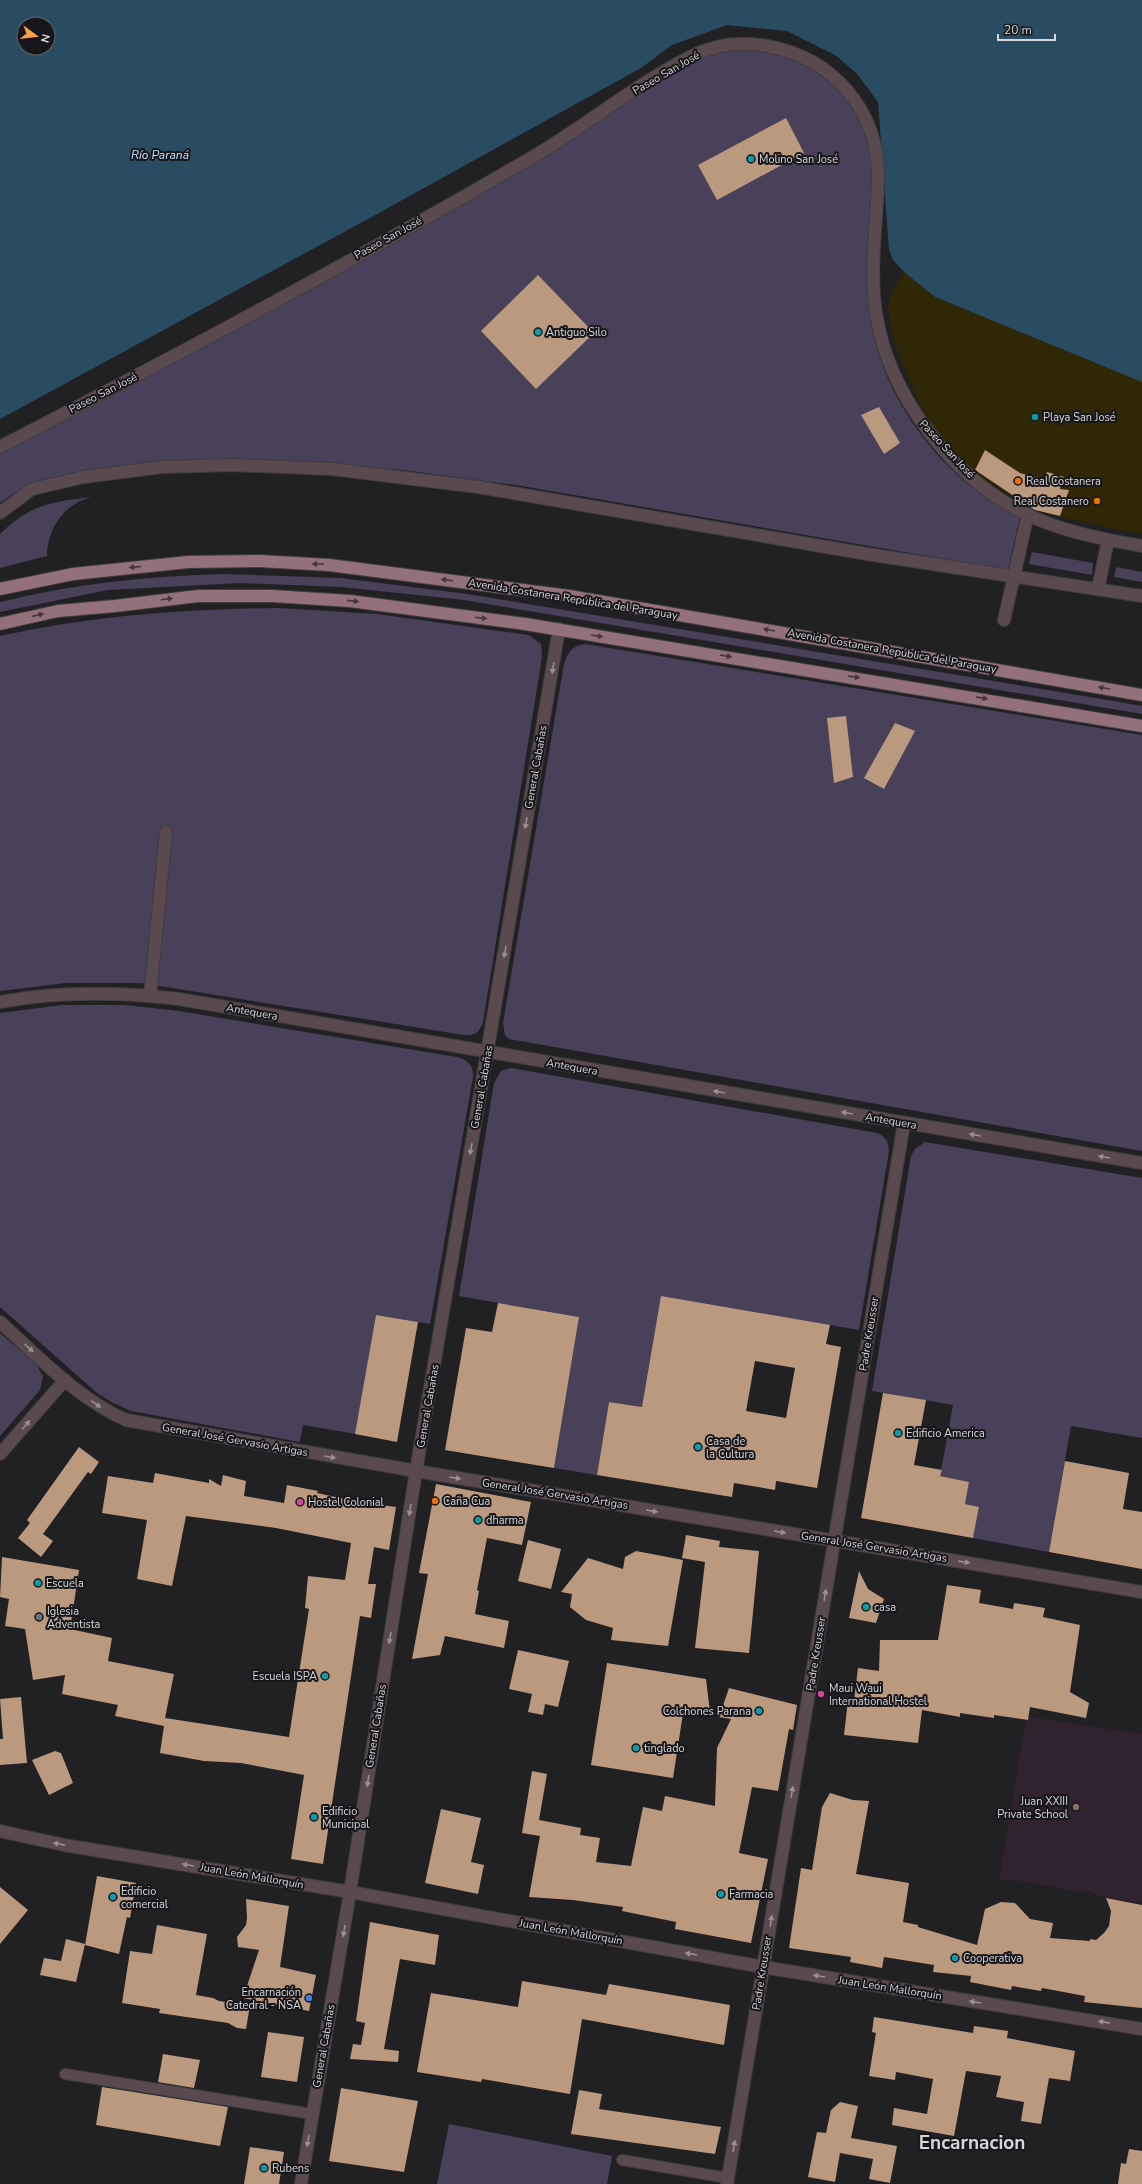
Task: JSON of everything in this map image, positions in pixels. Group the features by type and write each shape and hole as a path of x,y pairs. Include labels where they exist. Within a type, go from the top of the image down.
{"main road":[{"name":"Avenida Costanera República del Paraguay","path":"0,589 73,574 180,563 260,562 329,565 569,596 1142,695"},
{"path":"0,624 58,611 198,596 272,596 350,601 559,629 1142,726"}],"street":[{"name":"Paseo San José","path":"0,446 250,316 539,153 690,58 721,46 742,44 764,45 794,52 823,67 847,88 863,113 872,137 878,176 873,261 876,316 895,377 920,420 953,458 992,493 1028,514 1066,530 1142,546"},
{"path":"0,513 32,489 84,477 162,467 217,465 332,469 478,487 868,554 1142,596"},
{"path":"1004,620 1028,514"},
{"path":"1098,589 1108,540"},
{"name":"General Cabañas","path":"300,2184 350,1892 416,1471 559,629"},
{"path":"150,996 166,832"},
{"name":"Antequera","path":"0,1002 69,994 150,996 1142,1163"},
{"name":"Padre Kreusser","path":"728,2181 904,1123"},
{"name":"General José Gervasio Artigas","path":"0,1322 65,1380 98,1405 126,1420 416,1471 1142,1592"},
{"path":"0,1454 65,1380"},
{"name":"Juan León Mallorquín","path":"0,1831 64,1845 350,1892 763,1967 1142,2029"}],"lane":[{"path":"65,2074 312,2114"},
{"path":"622,2160 728,2181"}],"shaded area":[{"path":"744,49 766,52 787,58 807,67 825,78 841,93 854,110 864,129 870,151 872,184 868,285 872,326 879,355 890,384 905,412 945,463 969,484 994,502 1020,516 1008,570 522,486 403,470 293,462 157,464 105,468 44,479 18,491 0,503 0,454 265,314 430,220 692,62 713,54"},
{"path":"92,497 82,500 74,505 59,518 50,536 47,556 0,568 0,534 11,524 32,510 42,506"},
{"path":"1032,552 1093,563 1092,575 1029,564"},
{"path":"1116,567 1142,572 1142,582 1114,577"},
{"path":"223,574 341,578 467,594 1114,701 1142,706 1142,714 464,600 341,587 240,583 108,590 0,612 0,602 55,590 139,579"},
{"path":"279,608 377,614 529,635 541,644 542,657 483,1022 480,1028 474,1034 464,1035 141,983 66,983 0,991 0,636 69,623 138,615 208,610"},
{"path":"585,644 1142,735 1142,1151 509,1039 505,1035 503,1023 564,664 571,650 577,646"},
{"path":"62,1005 125,1005 179,1011 457,1057 467,1061 471,1066 473,1077 430,1324 376,1315 356,1434 303,1425 300,1442 131,1411 113,1403 97,1393 0,1307 0,1013"},
{"path":"511,1068 877,1133 883,1136 887,1142 889,1151 859,1330 830,1325 642,1407 609,1402 597,1475 554,1468 579,1317 459,1296 494,1083 501,1071"},
{"path":"925,1142 1142,1178 1142,1438 1071,1426 1049,1552 973,1538 979,1507 965,1504 969,1482 940,1476 953,1405 872,1391 911,1156 915,1149"},
{"path":"0,1333 37,1365 43,1377 40,1390 0,1436"},
{"name":"Juan XXIII Private School","path":"1026,1716 1142,1734 1142,1903 1103,1897 1088,1891 1079,1892 1027,1882 999,1879"},
{"path":"449,2124 612,2156 607,2184 437,2184"}],"sand":[{"name":"Playa San José","path":"904,272 935,297 1142,382 1142,534 1053,515 1037,509 1006,493 991,483 977,473 951,449 930,423 922,408 905,370 894,340 890,319 889,302 893,290"}],"water":[{"name":"Río Paraná","path":"0,0 1142,0 1142,382 935,297 904,272 893,260 889,249 878,102 858,75 837,56 787,31 727,25 672,45 641,68 368,219 0,419"}],"building":[{"name":"Molino San José","path":"786,118 804,153 717,200 698,165"},
{"name":"Antiguo Silo","path":"538,275 594,333 536,389 481,331"},
{"path":"879,407 900,443 884,454 861,415"},
{"name":"Real Costanera","path":"985,450 1020,473 1045,480 1047,472 1064,477 1060,489 1069,490 1060,516 1035,510 975,470"},
{"path":"846,716 853,777 834,783 827,718"},
{"path":"895,723 915,731 884,789 864,778"},
{"path":"661,1296 830,1325 826,1344 841,1347 817,1488 776,1481 775,1490 734,1483 732,1497 597,1475 609,1402 642,1407","holes":["755,1361 795,1368 786,1418 746,1411"]},
{"path":"498,1303 579,1317 554,1468 445,1450 466,1328 492,1332"},
{"path":"376,1315 418,1322 397,1442 355,1434"},
{"path":"883,1393 926,1400 914,1465 942,1470 940,1476 969,1482 965,1504 979,1507 973,1538 861,1518"},
{"path":"79,1447 99,1462 91,1474 88,1472 43,1534 53,1541 41,1557 18,1538 30,1523 27,1520"},
{"path":"1065,1461 1129,1473 1123,1509 1142,1512 1142,1569 1049,1552"},
{"path":"155,1473 209,1483 209,1479 221,1486 223,1475 246,1481 244,1496 284,1503 287,1485 318,1491 317,1493 358,1502 396,1507 389,1550 374,1547 368,1584 376,1584 371,1618 360,1616 323,1864 291,1859 304,1775 241,1763 204,1761 160,1753 164,1726 115,1716 118,1705 62,1694 65,1675 33,1680 25,1629 5,1626 9,1599 0,1597 2,1557 79,1570 70,1629 112,1638 108,1661 174,1674 165,1718 289,1737 309,1609 305,1608 308,1576 345,1580 351,1543 276,1528 186,1516 172,1586 137,1579 147,1520 102,1513 108,1476 153,1483"},
{"name":"dharma","path":"436,1484 531,1502 522,1545 487,1538 477,1590 479,1591 475,1614 509,1621 504,1648 445,1636 440,1655 412,1659 428,1574 419,1573"},
{"path":"686,1535 720,1541 719,1547 759,1551 749,1653 695,1648 705,1562 682,1558"},
{"path":"528,1540 561,1549 551,1589 518,1581"},
{"path":"636,1551 683,1560 668,1646 611,1640 613,1628 586,1620 570,1607 572,1594 561,1592 588,1558 623,1569 625,1557"},
{"name":"casa","path":"859,1571 868,1589 884,1599 876,1623 849,1618"},
{"path":"947,1585 981,1590 979,1603 1013,1609 1014,1603 1045,1608 1043,1617 1080,1625 1070,1692 1089,1703 1086,1718 1030,1707 1028,1720 994,1715 994,1718 960,1713 960,1717 922,1710 918,1743 844,1735 848,1700 854,1701 858,1668 879,1671 880,1640 938,1640"},
{"path":"518,1650 569,1661 558,1707 545,1704 543,1715 528,1712 532,1694 509,1689"},
{"path":"607,1663 706,1679 710,1712 684,1707 673,1778 591,1765"},
{"path":"729,1688 797,1705 793,1730 789,1729 778,1791 752,1787 739,1853 768,1859 751,1943 675,1929 676,1922 622,1911 623,1907 573,1900 529,1897 540,1836 522,1833 532,1771 547,1774 539,1820 581,1828 580,1835 600,1838 596,1862 631,1866 643,1807 662,1811 665,1796 715,1806 717,1748 731,1719 719,1717"},
{"path":"21,1697 27,1763 0,1765 0,1739 3,1739 0,1699"},
{"path":"55,1751 61,1753 73,1783 49,1795 32,1760"},
{"path":"830,1793 853,1800 869,1801 856,1874 909,1883 903,1922 918,1925 918,1927 977,1945 985,1909 1001,1902 1015,1903 1030,1919 1053,1923 1050,1938 1090,1941 1090,1939 1096,1940 1109,1926 1111,1911 1106,1898 1142,1905 1142,2008 1084,2002 1085,1996 1042,1988 1041,1991 1012,1986 1011,1990 970,1982 971,1976 933,1972 934,1965 884,1957 882,1968 850,1962 851,1957 789,1948 801,1868 812,1870 822,1807"},
{"path":"441,1809 481,1818 471,1862 484,1865 478,1894 425,1883"},
{"path":"97,1876 136,1883 130,1918 127,1917 119,1954 85,1945"},
{"path":"0,1887 28,1910 0,1944"},
{"path":"246,1899 289,1906 280,1967 316,1975 309,2011 243,1998 259,1950 238,1947 237,1937 246,1925"},
{"path":"370,1922 439,1935 435,1965 400,1959 384,2049 399,2051 398,2062 350,2059 353,2044 361,2045 365,2023 356,2021"},
{"path":"157,1925 207,1934 196,1995 213,1998 219,2001 250,2005 246,2029 237,2028 228,2023 159,2013 160,2009 122,2003 130,1951 152,1954"},
{"path":"66,1939 85,1944 76,1982 40,1975 44,1958 61,1961"},
{"path":"522,1981 606,1995 609,1984 730,2005 724,2045 582,2019 570,2094 482,2079 481,2082 417,2072 431,1993 518,2007"},
{"path":"874,2017 973,2033 974,2026 1008,2031 1007,2038 1075,2051 1070,2081 1049,2078 1041,2124 1021,2121 1024,2102 996,2097 1001,2076 966,2071 954,2136 892,2125 894,2108 927,2114 933,2079 896,2072 895,2080 869,2076 876,2033 872,2032"},
{"path":"268,2032 304,2037 297,2082 261,2077"},
{"path":"163,2054 200,2060 194,2088 158,2082"},
{"path":"102,2087 228,2107 220,2146 96,2125"},
{"path":"341,2088 418,2101 404,2172 329,2161"},
{"path":"579,2090 602,2094 599,2109 721,2127 715,2154 571,2134"},
{"path":"840,2102 858,2106 851,2138 897,2146 890,2183 869,2179 873,2159 840,2153 835,2182 808,2177 817,2132 826,2133 831,2110"},
{"name":"Rubens","path":"250,2147 284,2152 279,2184 244,2184"},
{"path":"1129,2149 1142,2151 1142,2184 1118,2184 1121,2163 1126,2164"}],"place":[{"name":"Molino San José","path":"751,159"},
{"name":"Antiguo Silo","path":"538,332"},
{"name":"Playa San José","path":"1035,417"},
{"name":"Real Costanera","path":"1018,481"},
{"name":"Real Costanero","path":"1097,501"},
{"name":"Edificio America","path":"898,1433"},
{"name":"Casa de la Cultura","path":"698,1447"},
{"name":"Caña Cua","path":"435,1501"},
{"name":"Hostel Colonial","path":"300,1502"},
{"name":"dharma","path":"478,1520"},
{"name":"Escuela","path":"38,1583"},
{"name":"casa","path":"866,1607"},
{"name":"Iglesia Adventista","path":"39,1617"},
{"name":"Escuela ISPA","path":"325,1676"},
{"name":"Maui Waui International Hostel","path":"821,1694"},
{"name":"Colchones Parana","path":"759,1711"},
{"name":"tinglado","path":"636,1748"},
{"name":"Juan XXIII Private School","path":"1076,1807"},
{"name":"Edificio Municipal","path":"314,1817"},
{"name":"Farmacia","path":"721,1894"},
{"name":"Edificio comercial","path":"113,1897"},
{"name":"Cooperativa","path":"955,1958"},
{"name":"Encarnación Catedral - NSA","path":"309,1998"},
{"name":"Rubens","path":"264,2168"}],"district":[{"name":"Encarnacion","path":"972,2143"}]}
